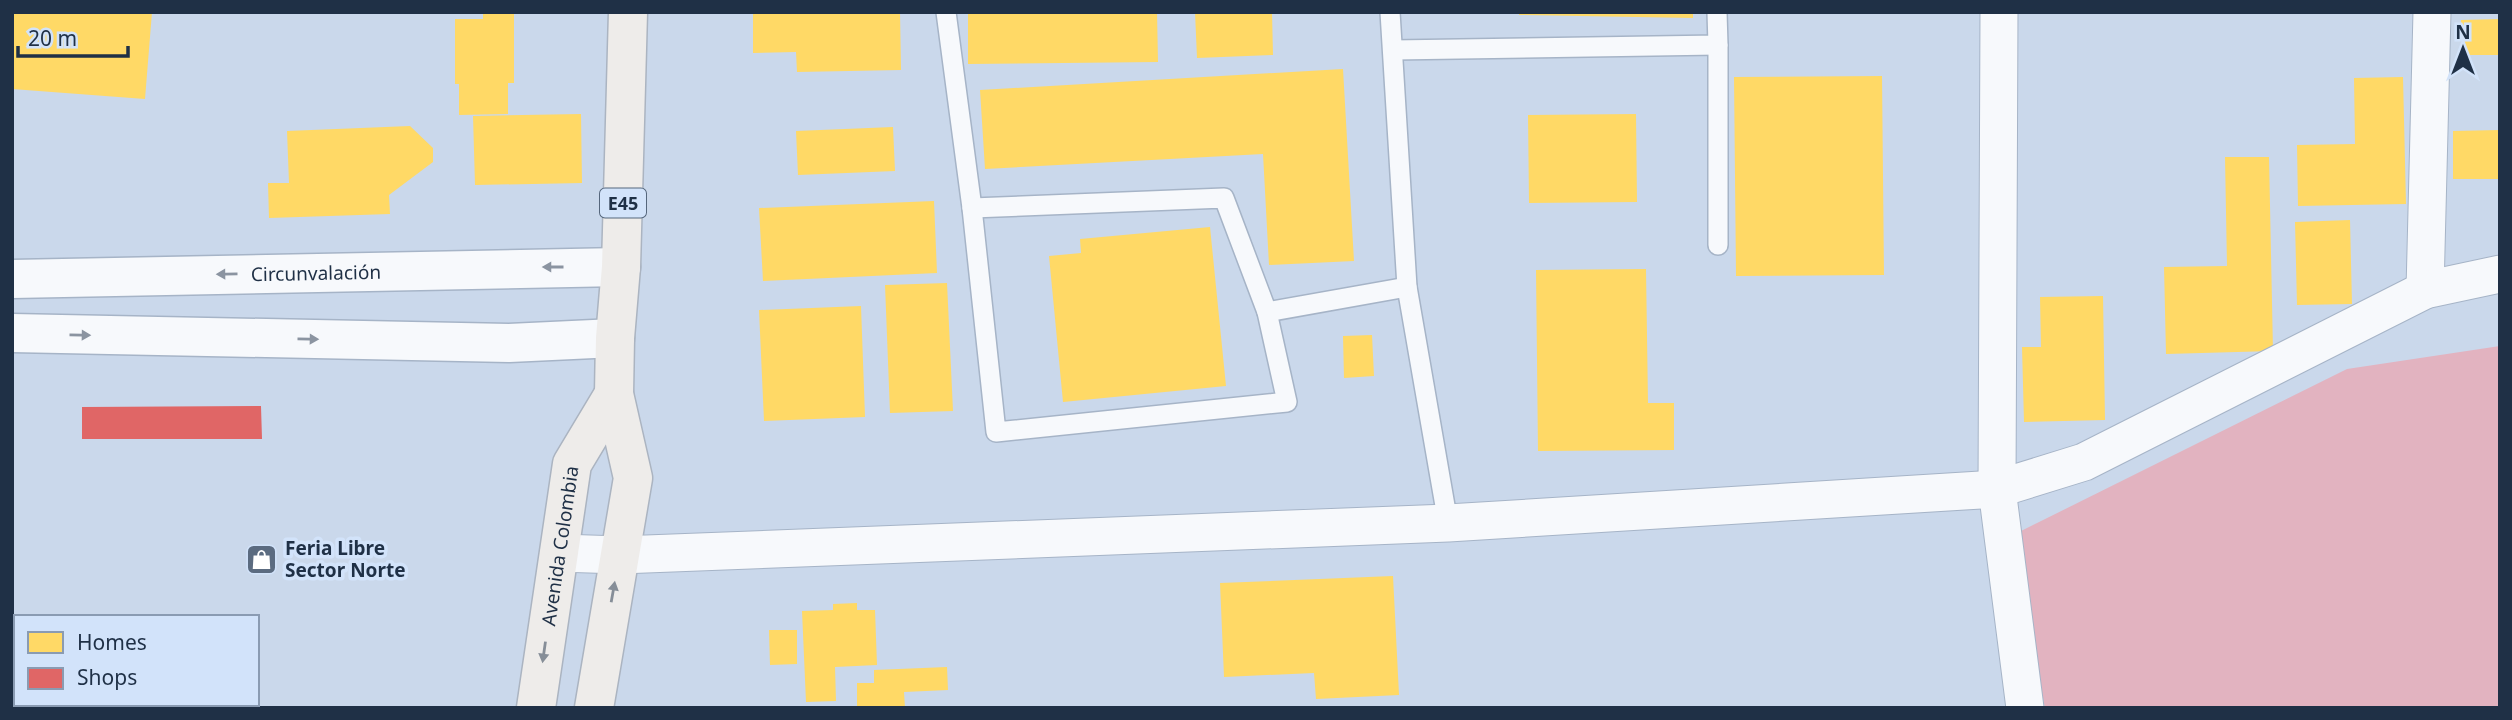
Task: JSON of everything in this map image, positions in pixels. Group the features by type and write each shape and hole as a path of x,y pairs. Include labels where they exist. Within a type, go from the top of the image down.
{"main road":[{"name":"Avenida Colombia","path":"594,708 633,478 614,394 621,267 628,12"},
{"name":"Circunvalación","path":"12,279 621,267"},
{"path":"12,333 509,343 615,338"},
{"name":"Avenida Colombia","path":"536,708 572,464 614,394"}],"street":[{"path":"1999,12 1997,489 2025,708"},
{"path":"2425,290 2432,12"},
{"path":"559,553 620,555 1448,523 1997,489 2084,462 2425,290 2500,274"}],"lane":[{"path":"946,12 972,208 996,432 1287,402 1267,312 1224,198 972,208"},
{"path":"1390,12 1407,287 1448,523"},
{"path":"1717,12 1718,245"},
{"path":"1393,50 1718,45"},
{"path":"1267,312 1407,287"}],"shaded area":[{"path":"2500,346 2500,708 2045,708 2011,536 2347,369"}],"building: Homes":[{"path":"12,12 152,12 145,99 12,89"},
{"path":"483,12 514,12 514,83 508,83 508,114 459,115 459,84 455,84 455,19 483,19"},
{"path":"900,12 901,70 797,72 796,52 753,53 753,13"},
{"path":"968,12 1157,12 1158,62 968,64"},
{"path":"1195,12 1272,12 1273,55 1197,58"},
{"path":"1519,12 1693,12 1693,18 1519,15"},
{"path":"2500,19 2500,55 2462,55 2461,20"},
{"path":"1343,69 1354,261 1269,265 1263,154 985,169 980,90"},
{"path":"1882,76 1884,275 1736,276 1734,77"},
{"path":"2403,77 2406,204 2298,206 2297,145 2355,144 2354,78"},
{"path":"581,114 582,183 475,185 473,116"},
{"path":"1636,114 1637,202 1529,203 1528,115"},
{"path":"410,126 433,148 433,162 389,195 390,214 269,218 268,183 289,183 287,131"},
{"path":"893,127 895,171 798,175 796,131"},
{"path":"2500,130 2500,179 2453,179 2453,131"},
{"path":"2225,157 2269,157 2273,351 2166,354 2164,267 2227,266"},
{"path":"934,201 937,273 763,281 759,208"},
{"path":"2350,220 2352,304 2297,305 2295,222"},
{"path":"1210,227 1226,386 1063,402 1049,256 1081,253 1080,239"},
{"path":"1646,269 1648,403 1674,403 1674,450 1538,451 1536,270"},
{"path":"947,283 953,411 890,413 885,285"},
{"path":"2103,296 2105,420 2024,422 2022,347 2041,347 2040,297"},
{"path":"861,306 865,417 764,421 759,310"},
{"path":"1372,335 1374,376 1344,378 1343,336"},
{"path":"1393,576 1399,695 1316,699 1314,673 1224,677 1220,583"},
{"path":"857,603 857,610 875,610 877,665 835,667 836,701 806,702 802,611 833,610 833,604"},
{"path":"769,630 797,630 797,664 770,665"},
{"path":"947,667 948,690 904,692 905,708 857,708 857,683 874,683 874,670"}],"building: Shops":[{"path":"261,406 262,439 82,439 82,407"}],"place":[{"name":"Feria Libre Sector Norte","path":"262,559"}]}
